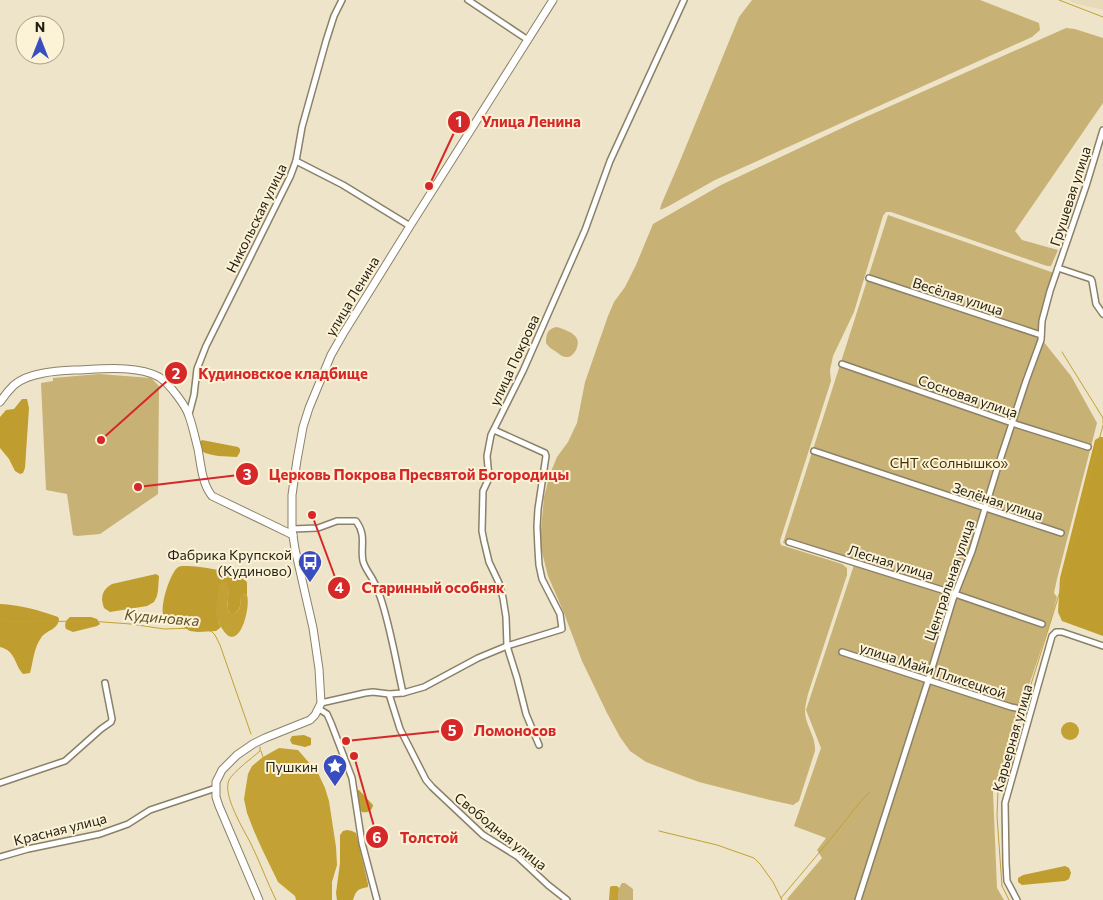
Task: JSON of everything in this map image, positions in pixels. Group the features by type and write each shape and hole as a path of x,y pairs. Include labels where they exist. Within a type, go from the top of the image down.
{"main road":[{"name":"улица Ленина","path":"320,706 317,650 292,532 292,495 303,427 315,391 335,348 553,0"},
{"path":"0,402 15,384 32,376 64,371 116,369 143,372 159,377 174,392 189,414 205,482 212,496 292,532"},
{"path":"259,900 219,806 216,797 216,782 222,770 253,744 310,720 320,706"}],"street":[{"name":"Никольская улица","path":"189,414 200,361 282,194 296,161 306,111 326,41 334,16 342,0"},
{"path":"468,0 528,40"},
{"name":"улица Покрова","path":"539,745 526,714 507,646 503,598 499,583 489,562 482,531 483,491 489,478 487,456 491,435 523,371 585,230 610,161 684,0"},
{"name":"Грушевая улица","path":"1058,268 1103,130"},
{"path":"296,161 343,185 410,226"},
{"path":"1058,268 1091,279 1096,304 1103,314"},
{"name":"Центральная улица","path":"858,900 955,594 972,551 1012,423 1041,340 1042,321 1058,268"},
{"name":"Весёлая улица","path":"868,278 1041,335"},
{"name":"Сосновая улица","path":"842,364 1012,423 1088,447"},
{"path":"376,900 362,843 352,778 329,718 320,706 365,693 403,693 424,687 478,658 507,646 562,629 560,614 542,579 539,565 538,509 546,456 494,430"},
{"name":"Зелёная улица","path":"814,451 1061,533"},
{"path":"292,532 318,528 336,521 356,521 360,526 363,559 381,598 403,693"},
{"name":"Лесная улица","path":"789,542 955,594 1042,624"},
{"name":"Карьерная улица","path":"1016,900 1007,881 1005,803 1052,636 1056,632 1062,632 1103,646"},
{"name":"улица Майи Плисецкой","path":"842,652 1016,708"},
{"path":"0,783 65,761 111,722 105,683"},
{"name":"Свободная улица","path":"389,694 400,729 426,780 432,787 483,835 517,856 567,900"},
{"name":"Красная улица","path":"0,857 28,849 100,834 128,824 150,810 216,788"}],"shaded area":[{"path":"1068,0 1103,0 1103,10 1074,3"},
{"path":"22,399 27,399 29,408 25,468 23,473 20,474 15,471 9,459 0,448 0,417 6,410 14,409"},
{"path":"1103,437 1103,636 1062,621 1058,612 1060,578 1095,440"},
{"path":"202,440 238,447 240,452 237,457 210,454 201,451 200,442"},
{"path":"185,566 227,572 247,582 247,595 244,594 240,599 240,607 235,613 230,613 227,609 229,589 218,621 221,627 216,631 190,631 164,618 163,607 168,585 177,568"},
{"path":"156,574 159,576 158,590 154,602 147,606 110,612 104,608 103,594 112,584"},
{"path":"222,582 226,582 229,588 227,609 230,613 235,613 239,610 240,596 247,595 248,601 245,618 239,633 234,636 229,636 223,630 216,615 218,594"},
{"path":"0,604 37,610 59,619 54,628 43,635 39,642 35,650 30,673 23,674 12,655 0,647"},
{"path":"70,617 91,617 97,619 100,624 73,632 65,627 67,619"},
{"path":"1070,722 1076,725 1079,731 1076,737 1070,740 1064,737 1061,731 1064,725"},
{"path":"304,735 311,738 311,745 305,747 292,744 290,740 292,736"},
{"path":"279,748 298,750 318,773 325,788 329,801 336,847 337,865 332,882 332,900 296,900 295,896 278,882 247,813 244,799 248,774 252,766"},
{"path":"357,790 373,805 372,809 362,812 359,808"},
{"path":"347,830 356,833 368,887 358,891 353,900 337,900 340,835 343,831"},
{"path":"1065,866 1069,868 1071,873 1069,879 1065,881 1022,885 1018,882 1018,878 1023,875"},
{"path":"610,887 619,888 618,900 609,900"}],"green space":[{"path":"752,0 980,0 1039,23 1040,30 1032,37 715,180 660,210 739,17"},
{"path":"1066,28 1103,38 1103,103 1015,231 1022,240 1058,250 1051,266 891,212 886,212 883,216 854,312 833,356 830,370 831,381 780,541 781,545 842,564 847,568 847,575 806,702 805,716 814,740 815,751 799,801 793,805 699,782 646,762 630,751 620,737 582,661 548,576 541,548 541,529 544,497 550,474 557,457 568,442 577,423 585,382 608,316 636,265 653,224 721,185 859,120"},
{"name":"СНТ «Солнышко»","path":"888,215 1057,274 1045,312 1043,341 1071,376 1097,423 1057,579 1054,593 1057,597 1051,620 993,792 997,888 1004,900 787,899 822,858 817,850 826,838 794,826 821,748 806,710 854,565 783,543"},
{"path":"556,327 571,333 577,339 576,351 569,357 562,356 551,349 546,343 548,333"},
{"path":"99,374 151,378 159,386 158,494 100,534 77,536 73,535 67,494 46,490 41,383 53,381 53,378"},
{"path":"622,883 633,889 633,900 618,900 619,888"}],"waterway":[{"path":"1059,0 1103,17"},
{"path":"1062,352 1103,418 1103,423"},
{"path":"1009,900 1002,886 997,816 998,790 1062,585 1103,425"},
{"name":"Кудиновка","path":"0,620 11,622 89,621 164,629 196,628 211,631 220,645 251,734"},
{"name":"Кудиновка","path":"260,747 260,751 231,776 228,794 276,900"},
{"name":"Кудиновка","path":"261,751 263,757"},
{"path":"781,898 870,792"},
{"path":"659,831 717,845 754,858 773,882 782,900"}],"place":[{"name":"Улица Ленина","path":"429,186"},
{"name":"Кудиновское кладбище","path":"101,440"},
{"name":"Церковь Покрова Пресвятой Богородицы","path":"138,487"},
{"name":"Старинный особняк","path":"312,515"},
{"name":"Фабрика Крупской (Кудиново)","path":"310,583"},
{"name":"Ломоносов","path":"346,741"},
{"name":"Толстой","path":"354,756"},
{"name":"Пушкин","path":"335,787"}]}
